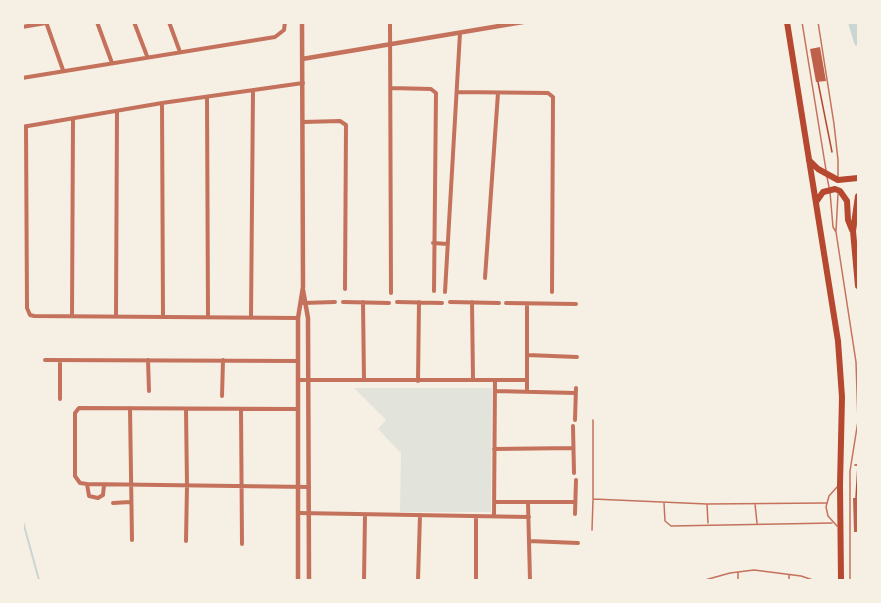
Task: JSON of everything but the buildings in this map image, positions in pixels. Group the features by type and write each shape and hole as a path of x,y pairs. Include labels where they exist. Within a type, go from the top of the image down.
{"highway":[{"path":"787,22 841,368 841,580"},
{"path":"808,160 827,175 838,180 858,178"},
{"path":"816,202 820,195 829,190 838,190 847,201 848,220 853,231"},
{"path":"858,196 853,231 858,286"}],"street":[{"path":"97,22 112,63"},
{"path":"135,22 147,56"},
{"path":"169,22 180,51"},
{"path":"22,78 275,37 282,33 285,22"},
{"path":"302,22 303,287 306,303 308,380 309,580"},
{"path":"390,22 391,293"},
{"path":"302,59 523,22"},
{"path":"22,27 46,23 63,70"},
{"path":"445,292 460,33"},
{"path":"298,318 30,315 27,308 24,126 303,83"},
{"path":"391,88 431,89 436,93 434,291"},
{"path":"252,317 253,90"},
{"path":"457,92 548,93 553,97 552,292"},
{"path":"485,278 498,93"},
{"path":"207,97 208,317"},
{"path":"162,103 163,316"},
{"path":"116,316 117,112"},
{"path":"72,316 73,119"},
{"path":"303,122 340,121 346,125 345,288"},
{"path":"433,243 448,244"},
{"path":"298,580 297,361 299,303 303,287"},
{"path":"299,303 335,302"},
{"path":"342,302 389,303"},
{"path":"363,302 364,380"},
{"path":"397,302 442,303"},
{"path":"418,381 419,302"},
{"path":"450,302 499,303"},
{"path":"472,302 473,380"},
{"path":"506,303 576,304"},
{"path":"527,304 527,391"},
{"path":"527,355 577,357"},
{"path":"45,360 297,361"},
{"path":"60,360 60,399"},
{"path":"148,360 149,392"},
{"path":"222,360 222,396"},
{"path":"298,380 526,380"},
{"path":"494,516 495,380"},
{"path":"494,390 575,391 575,420"},
{"path":"130,408 132,540"},
{"path":"297,409 77,409 75,413 75,476 78,481 87,484 309,487"},
{"path":"186,409 186,541"},
{"path":"242,409 242,544"},
{"path":"573,426 574,473"},
{"path":"494,449 573,448"},
{"path":"575,514 576,480"},
{"path":"87,484 89,496 98,498 103,495 104,484"},
{"path":"113,502 131,502"},
{"path":"494,502 575,502"},
{"path":"528,502 530,580"},
{"path":"299,513 529,517"},
{"path":"364,580 365,515"},
{"path":"418,580 420,515"},
{"path":"476,516 476,580"},
{"path":"529,541 578,543"}],"lane":[{"path":"802,22 827,175 833,227 836,232"},
{"path":"818,22 838,160 838,180"},
{"path":"838,190 836,232 856,362 858,421 850,471 850,580"},
{"path":"592,530 593,420"},
{"path":"832,523 826,512 826,503 829,496 840,485"},
{"path":"593,499 707,504 826,503"},
{"path":"664,503 665,521 669,525 832,523 840,527"},
{"path":"707,504 708,524"},
{"path":"755,504 757,524"},
{"path":"705,580 754,570 789,574 813,580"},
{"path":"738,572 738,580"},
{"path":"789,574 789,580"}],"path":[{"path":"818,82 832,156"},
{"path":"856,498 858,465"},
{"path":"858,532 858,580"}],"shaded area":[{"path":"354,388 492,388 491,512 400,512 401,453 378,429 386,420"}],"waterway":[{"path":"852,22 858,42"},
{"path":"22,518 39,580"}]}
